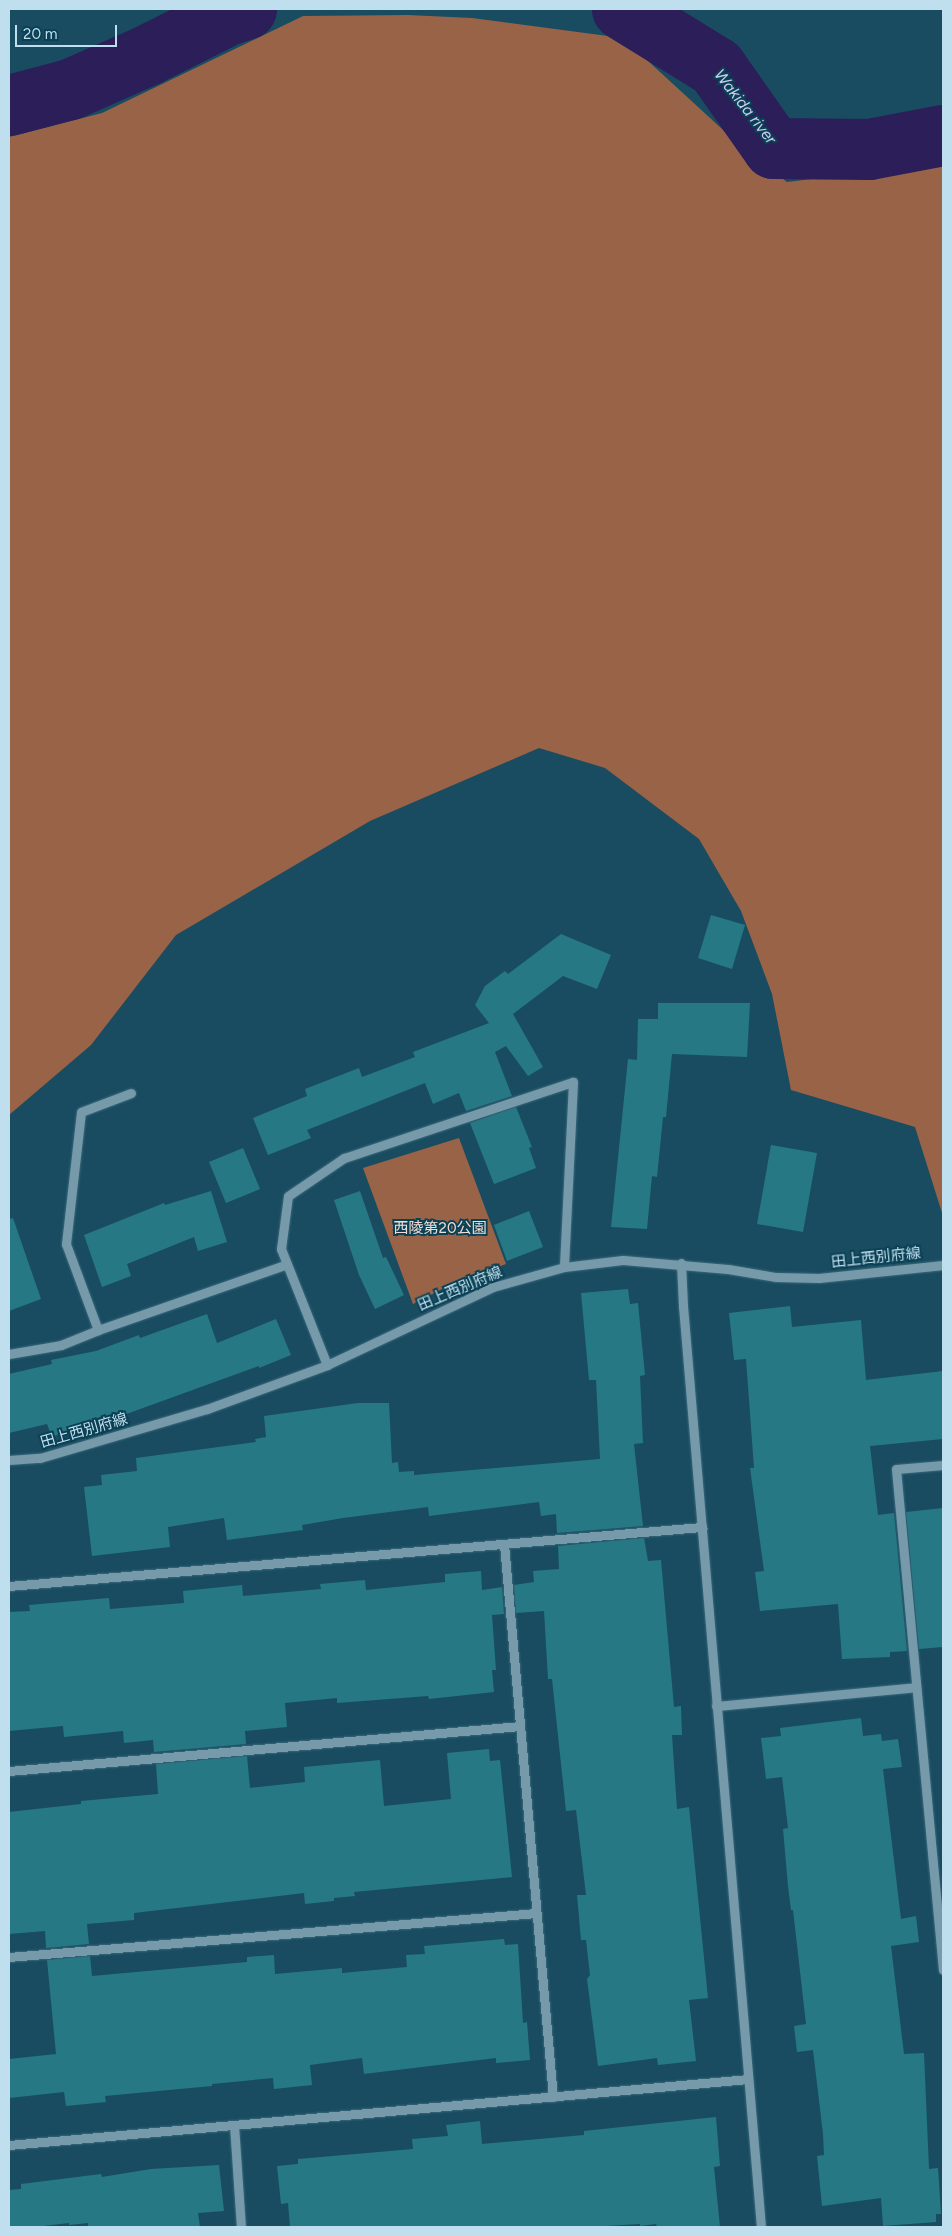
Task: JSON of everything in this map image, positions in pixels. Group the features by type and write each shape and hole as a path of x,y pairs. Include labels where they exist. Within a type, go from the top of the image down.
{"street":[{"path":"326,1365 281,1249 288,1196 344,1158 573,1082 564,1268"},
{"path":"98,1330 66,1244 81,1112 131,1093"},
{"name":"田上西別府線","path":"9,1460 40,1458 93,1445 207,1409 326,1365 493,1287 564,1268 623,1260 681,1264 776,1278 819,1278 943,1265"},
{"path":"9,1354 62,1346 98,1330 287,1264"},
{"path":"681,1264 716,1706 762,2227"},
{"path":"943,1465 896,1469 943,1970"},
{"path":"9,1586 702,1527"},
{"path":"504,1544 553,2097"},
{"path":"716,1706 916,1687"},
{"path":"9,1771 520,1726"},
{"path":"9,1957 536,1913"},
{"path":"9,2145 748,2079"},
{"path":"234,2125 242,2227"}],"green space":[{"path":"408,15 472,18 623,38 734,140 787,182 943,163 943,1216 915,1127 791,1090 772,994 741,911 699,839 605,768 539,748 370,821 176,935 91,1045 9,1115 9,137 102,113 303,16"},
{"name":"西陵第20公園","path":"459,1138 506,1264 450,1285 413,1304 363,1168"}],"building":[{"path":"711,915 745,925 732,969 698,958"},
{"path":"561,934 611,955 597,989 563,976 513,1014 543,1067 528,1076 506,1046 495,1052 512,1096 466,1111 459,1093 433,1104 425,1083 307,1130 311,1138 268,1155 253,1118 307,1096 305,1089 359,1068 362,1077 415,1057 413,1052 489,1023 475,1005 485,986 505,971 508,974"},
{"path":"658,1003 750,1003 747,1057 672,1054 666,1117 663,1117 657,1177 652,1176 647,1229 611,1227 628,1059 637,1060 638,1019 658,1019"},
{"path":"516,1107 532,1147 529,1148 536,1168 494,1184 470,1123"},
{"path":"771,1145 817,1153 803,1232 757,1224"},
{"path":"243,1148 260,1189 226,1203 209,1162"},
{"path":"211,1191 227,1242 198,1251 194,1237 127,1264 131,1276 102,1287 84,1235 164,1203 165,1205"},
{"path":"360,1191 383,1258 386,1257 404,1295 375,1309 359,1275 334,1200"},
{"path":"529,1211 543,1247 507,1261 494,1225"},
{"path":"13,1218 41,1299 9,1311 9,1219"},
{"path":"628,1289 630,1304 638,1303 645,1375 640,1376 643,1443 634,1444 643,1526 557,1533 556,1514 541,1516 539,1502 429,1516 428,1507 343,1518 302,1525 303,1530 227,1540 224,1518 168,1527 170,1547 92,1556 84,1487 102,1485 101,1475 137,1471 136,1458 256,1442 255,1439 266,1437 264,1416 358,1403 389,1403 392,1463 398,1462 399,1472 414,1471 414,1475 600,1459 596,1380 589,1380 581,1293"},
{"path":"790,1306 792,1327 861,1320 866,1380 943,1371 943,1439 870,1446 878,1515 894,1513 907,1651 890,1652 890,1657 842,1659 838,1604 760,1611 755,1572 764,1571 750,1468 754,1468 746,1359 734,1360 729,1313"},
{"path":"207,1314 217,1343 276,1319 291,1355 132,1412 107,1420 105,1415 52,1437 47,1424 9,1433 9,1374 52,1364 51,1360 96,1351 139,1335 140,1338"},
{"path":"943,1508 943,1647 919,1649 906,1512"},
{"path":"644,1538 648,1561 661,1560 674,1707 681,1706 682,1735 672,1735 677,1809 689,1807 708,1998 689,2000 696,2061 658,2065 657,2058 598,2066 587,1979 590,1975 586,1940 581,1940 577,1895 586,1895 576,1810 566,1811 552,1679 548,1679 544,1611 516,1613 514,1585 534,1582 533,1571 559,1569 558,1546"},
{"path":"481,1571 482,1590 502,1587 504,1614 492,1615 496,1670 492,1670 494,1692 429,1699 428,1696 337,1703 337,1698 285,1703 287,1727 245,1731 246,1744 154,1752 153,1740 124,1743 123,1731 64,1737 63,1726 9,1731 9,1612 30,1611 29,1605 109,1598 110,1609 184,1603 183,1591 242,1585 243,1596 321,1589 320,1584 365,1580 366,1590 445,1582 445,1574"},
{"path":"861,1718 863,1736 881,1734 882,1741 898,1739 902,1767 883,1769 901,1919 916,1916 919,1942 891,1946 904,2054 924,2053 929,2169 938,2168 941,2214 936,2214 936,2222 883,2226 881,2198 822,2206 817,2156 824,2155 823,2134 813,2050 797,2052 794,2026 806,2024 793,1910 791,1910 788,1886 783,1829 788,1828 782,1777 766,1779 761,1738 781,1736 780,1728"},
{"path":"489,1749 490,1761 500,1760 512,1877 354,1892 355,1896 334,1898 334,1901 305,1904 304,1893 134,1913 134,1920 87,1924 89,1944 46,1948 45,1931 9,1934 9,1812 81,1804 81,1801 158,1794 156,1764 247,1756 250,1788 305,1782 304,1767 380,1760 384,1806 451,1799 447,1753"},
{"path":"504,1939 505,1945 518,1944 523,2023 527,2022 530,2060 496,2063 496,2058 364,2074 362,2058 310,2065 312,2085 274,2089 273,2078 105,2096 106,2102 66,2106 64,2092 9,2098 9,2059 56,2054 47,1960 90,1956 92,1976 247,1962 247,1957 274,1955 275,1974 342,1968 342,1973 407,1967 406,1955 425,1954 424,1946"},
{"path":"716,2117 720,2166 714,2167 720,2227 657,2227 656,2224 640,2226 640,2224 590,2227 290,2227 288,2203 281,2204 277,2166 298,2164 298,2159 413,2149 412,2139 448,2136 446,2125 480,2121 482,2144 584,2135 584,2131"},
{"path":"219,2165 224,2211 198,2213 200,2227 88,2227 88,2223 69,2225 69,2223 35,2227 9,2227 9,2190 21,2189 21,2184 101,2174 102,2177 151,2169"}],"waterway":[{"name":"Wakida river","path":"9,105 70,89 147,55 227,15 246,9"},
{"name":"Wakida river","path":"622,9 716,67 773,148 869,149 943,135"}]}
